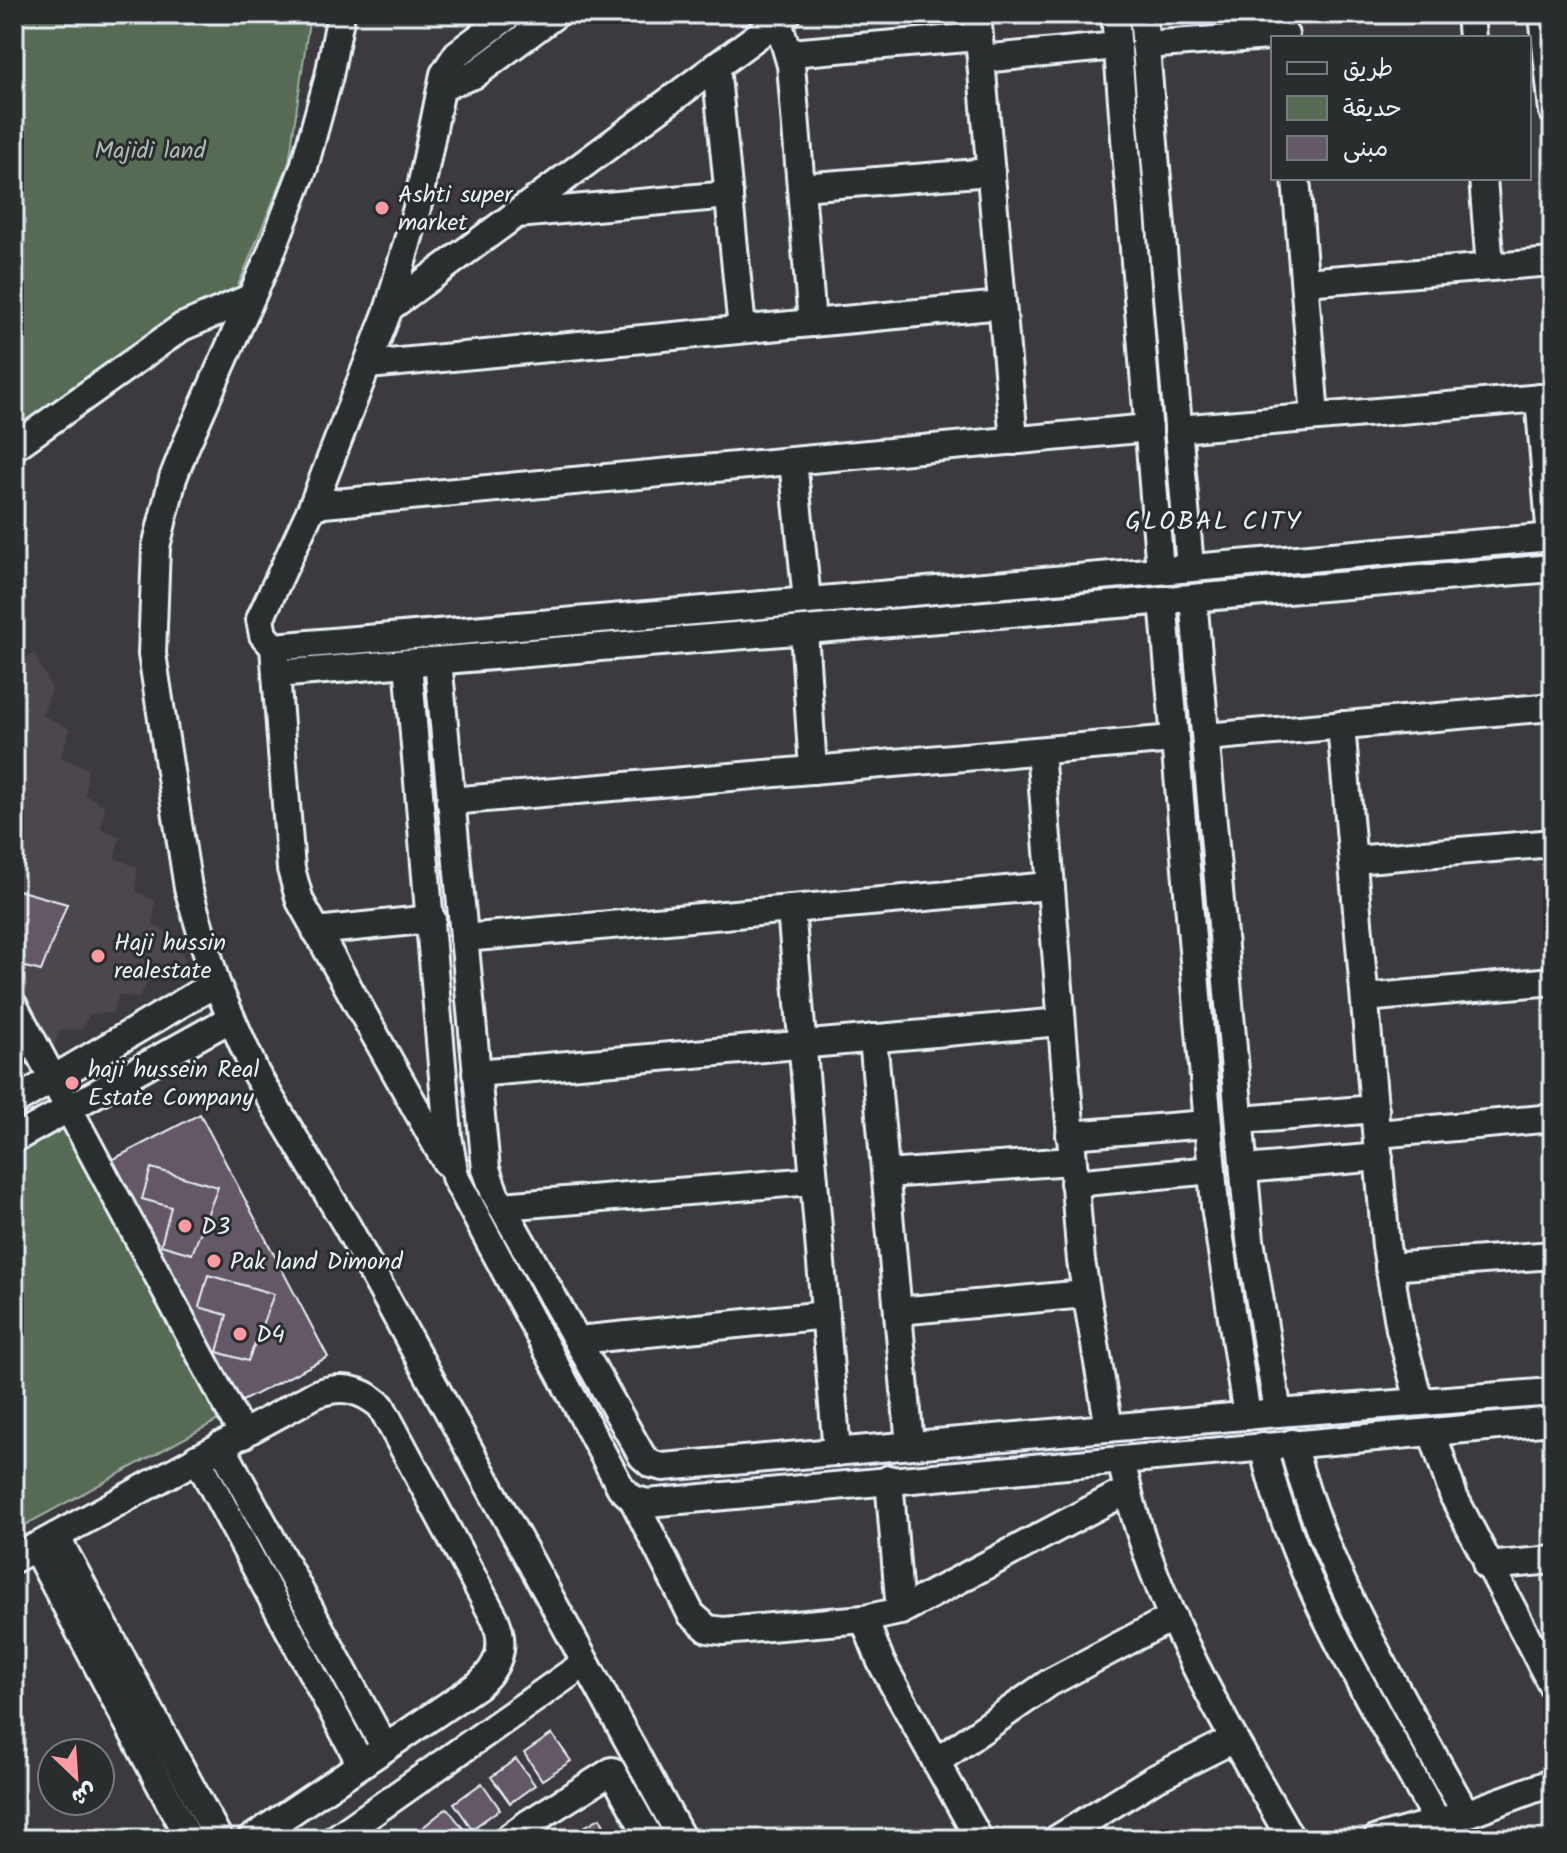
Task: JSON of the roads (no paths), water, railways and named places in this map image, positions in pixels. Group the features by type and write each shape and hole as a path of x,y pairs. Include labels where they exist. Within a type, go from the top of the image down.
{"street":[{"path":"341,14 329,76 304,167 173,478 156,547 151,630 155,690 188,888 216,983 256,1074 347,1226 682,1839"},
{"path":"510,14 449,63 417,208 389,308 313,505 261,611 263,635 274,647 291,869 300,901 455,1177 621,1488 633,1499 691,1614 708,1629 723,1631 864,1619 900,1611 1128,1490"},
{"path":"443,86 474,75 556,14"},
{"path":"1115,14 1160,570"},
{"path":"1143,14 1190,567"},
{"path":"1470,14 1472,36"},
{"path":"1543,14 1553,111"},
{"path":"389,308 782,17 790,53 812,323"},
{"path":"1145,45 1284,29"},
{"path":"790,53 979,37 1117,46"},
{"path":"979,37 1014,441"},
{"path":"716,66 742,329"},
{"path":"801,187 991,172"},
{"path":"1296,180 1315,417"},
{"path":"1483,180 1490,267"},
{"path":"515,215 729,195"},
{"path":"1305,282 1553,262"},
{"path":"14,447 182,327 250,298"},
{"path":"368,365 1002,305"},
{"path":"274,647 1552,537 1546,397 1178,429"},
{"path":"313,505 1149,428"},
{"path":"793,461 807,601"},
{"path":"276,674 1553,568"},
{"path":"1193,598 1254,1275 1278,1413"},
{"path":"1163,600 1207,1124 1224,1278 1247,1416"},
{"path":"804,631 813,770"},
{"path":"438,661 483,1156 490,1182 642,1456 657,1467 1553,1392"},
{"path":"408,663 448,1136 455,1177"},
{"path":"1206,737 1553,707"},
{"path":"1341,725 1389,1267 1419,1401"},
{"path":"450,801 1174,739"},
{"path":"1040,751 1085,1294 1109,1428"},
{"path":"1354,860 1553,843"},
{"path":"464,938 1050,886"},
{"path":"791,909 837,1452"},
{"path":"316,931 432,919"},
{"path":"1365,998 1553,981"},
{"path":"14,1102 216,983"},
{"path":"14,1006 70,1110 385,1748"},
{"path":"14,1139 230,1019"},
{"path":"476,1073 1061,1022"},
{"path":"873,1038 910,1445"},
{"path":"1241,1120 1377,1133 1553,1118"},
{"path":"1072,1160 1207,1124"},
{"path":"1245,1169 1377,1133"},
{"path":"886,1174 1072,1160 1212,1170"},
{"path":"502,1206 813,1181"},
{"path":"1389,1267 1553,1255"},
{"path":"898,1311 1085,1294"},
{"path":"578,1340 826,1315"},
{"path":"35,1547 329,1390 343,1388 370,1397 389,1418 495,1619 500,1630 500,1655 488,1676 251,1839"},
{"path":"633,1499 647,1503 1553,1421"},
{"path":"1432,1432 1445,1476 1487,1566 1553,1687"},
{"path":"1292,1443 1312,1511 1344,1589 1466,1814"},
{"path":"1263,1446 1278,1502 1307,1576 1438,1823"},
{"path":"197,1458 361,1764"},
{"path":"1121,1458 1145,1547 1173,1617 1234,1739 1291,1839"},
{"path":"889,1479 900,1611"},
{"path":"35,1547 189,1839"},
{"path":"35,1547 219,1839"},
{"path":"1487,1566 1553,1560"},
{"path":"936,1762 1049,1683 1173,1617"},
{"path":"864,1619 881,1662 979,1839"},
{"path":"335,1839 585,1663"},
{"path":"1057,1839 1152,1780 1234,1739"},
{"path":"507,1839 534,1831 612,1771 650,1839"},
{"path":"1377,1839 1466,1814 1553,1782"}],"place":[{"name":"Ashti super market","path":"382,208"},
{"name":"Haji hussin realestate","path":"98,956"},
{"name":"haji hussein Real Estate Company","path":"72,1083"},
{"name":"D3","path":"185,1226"},
{"name":"Pak land Dimond","path":"214,1261"},
{"name":"D4","path":"240,1334"}],"district":[{"name":"GLOBAL CITY","path":"1214,520"}],"park label":[{"name":"Majidi land","path":"150,150"}]}
